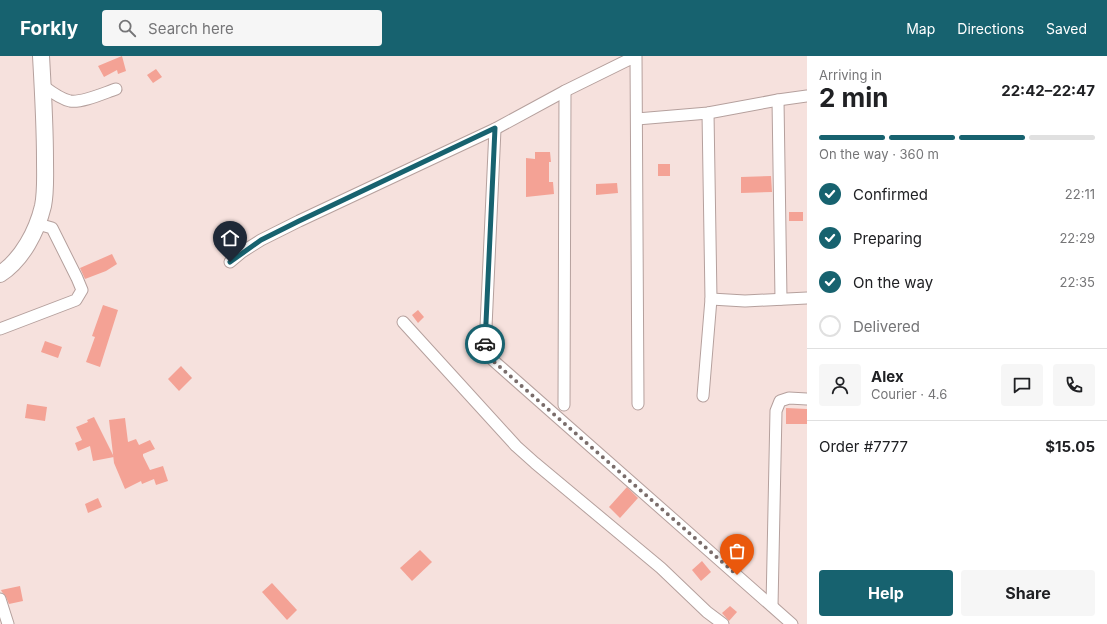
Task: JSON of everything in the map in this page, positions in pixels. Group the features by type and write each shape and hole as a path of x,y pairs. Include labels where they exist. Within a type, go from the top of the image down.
{"street":[{"path":"0,274 17,259 29,241 38,224 43,205 45,186 45,137 41,56"},
{"path":"230,262 261,240 495,128 636,56 638,404"},
{"path":"42,85 59,97 70,101 78,101 116,89"},
{"path":"564,405 565,91"},
{"path":"637,120 708,113 807,96"},
{"path":"778,100 781,299"},
{"path":"703,396 711,299 708,113"},
{"path":"495,128 485,349 487,355 792,624"},
{"path":"0,329 76,300 82,290 52,228 38,224"},
{"path":"711,299 744,301 807,298"},
{"path":"403,322 516,446 661,568 707,612 723,624"},
{"path":"772,606 776,411 780,401 789,398 807,399"},
{"path":"0,599 8,624"}],"building":[{"path":"122,56 126,71 118,74 117,70 104,77 98,66"},
{"path":"156,69 162,77 153,83 147,75"},
{"path":"535,152 550,152 551,162 549,162 549,182 553,182 554,194 526,197 526,158 535,159"},
{"path":"658,164 670,164 670,176 658,176"},
{"path":"771,176 772,192 741,193 741,177"},
{"path":"617,183 618,193 596,195 596,184"},
{"path":"789,212 803,212 803,221 789,221"},
{"path":"112,254 117,264 106,271 85,279 80,268"},
{"path":"103,305 118,310 100,367 86,362 95,337 92,336"},
{"path":"418,310 424,317 418,323 412,315"},
{"path":"45,341 62,347 58,358 41,352"},
{"path":"181,366 192,378 179,391 168,379"},
{"path":"27,404 47,407 45,421 25,418"},
{"path":"786,408 807,409 807,424 786,424"},
{"path":"94,417 114,457 93,461 90,446 78,451 75,443 82,440 76,427 88,422 87,420"},
{"path":"125,418 128,442 136,439 139,445 150,440 155,449 143,454 143,456 150,470 163,466 168,481 156,485 154,479 142,484 141,481 125,489 114,463 109,420"},
{"path":"627,487 638,498 620,518 609,507"},
{"path":"98,498 102,507 88,513 85,504"},
{"path":"420,550 432,562 412,581 400,568"},
{"path":"702,561 711,572 701,581 692,570"},
{"path":"272,583 297,610 287,620 262,592"},
{"path":"20,586 23,601 9,604 1,590"},
{"path":"730,606 737,612 729,621 722,613"}],"way so far":[{"path":"485,344 487,355 493,361 737,575"}],"route":[{"path":"230,262 242,252 261,240 495,128 485,344"}]}
